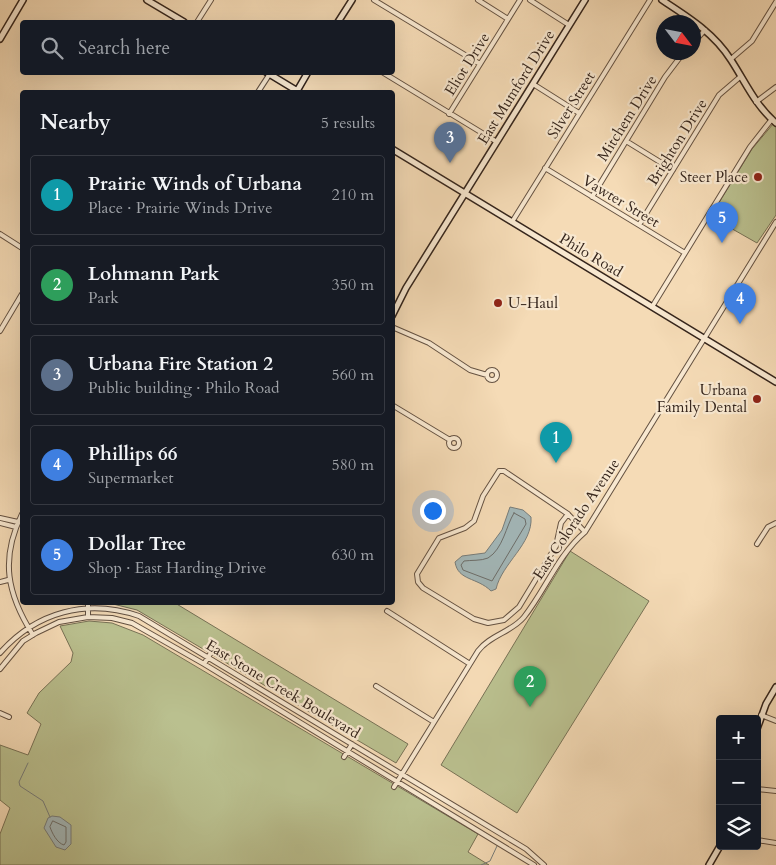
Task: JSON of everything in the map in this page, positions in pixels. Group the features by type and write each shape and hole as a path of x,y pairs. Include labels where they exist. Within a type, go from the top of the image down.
{"street":[{"path":"0,39 23,0"},
{"path":"147,0 181,20"},
{"path":"198,20 211,0"},
{"path":"339,20 352,0"},
{"path":"374,0 480,64"},
{"path":"478,0 508,19"},
{"name":"Eliot Drive","path":"449,114 520,0"},
{"path":"530,0 569,25"},
{"name":"East Mumford Drive","path":"395,310 406,288 585,0"},
{"name":"Silver Street","path":"512,222 650,0"},
{"path":"652,306 750,147 774,121 756,102 731,59 705,30 662,0"},
{"path":"731,59 752,41 776,2"},
{"path":"701,34 705,30"},
{"name":"Mitchem Drive","path":"592,197 665,77 678,60"},
{"path":"259,90 266,75"},
{"path":"269,75 295,90"},
{"path":"299,90 306,75"},
{"path":"387,75 497,142"},
{"name":"Brighton Drive","path":"639,225 719,95 729,84 740,77"},
{"path":"533,84 579,113"},
{"path":"756,102 776,87"},
{"path":"626,141 672,170"},
{"name":"Philo Road","path":"395,151 776,382"},
{"name":"Vawter Street","path":"545,168 684,253"},
{"name":"East Colorado Avenue","path":"394,787 470,664 488,641 524,618 563,556 585,532 776,222"},
{"path":"0,234 20,247"},
{"path":"0,331 20,297"},
{"path":"395,328 429,343 470,370 487,375"},
{"path":"395,407 450,440"},
{"path":"568,514 561,523 556,546 519,607 510,616 499,622 488,623 474,619 423,588 418,580 418,569 435,542 444,534 465,528 474,521 483,496 499,472 504,471 563,508 585,532"},
{"path":"0,518 17,525"},
{"path":"20,518 7,561 8,580 14,603 33,634"},
{"path":"0,523 17,525"},
{"path":"757,544 768,526 776,523"},
{"path":"0,582 8,580"},
{"path":"88,605 88,617"},
{"name":"East Stone Creek Boulevard","path":"0,653 28,627 54,614 88,605 119,610 139,616 533,853 544,865"},
{"path":"387,611 470,664"},
{"name":"East Stone Creek Boulevard","path":"0,669 18,646 33,634 59,622 88,617 112,618 132,624 204,664 534,865"},
{"path":"204,664 212,651"},
{"path":"376,686 434,722"},
{"path":"776,687 761,715 776,721"},
{"path":"0,713 9,717"},
{"path":"344,757 352,744"},
{"path":"761,789 776,791"},
{"path":"505,846 509,839"},
{"path":"761,841 776,843"},
{"path":"709,865 718,850"}],"green space":[{"path":"773,124 776,125 776,215 757,243 713,218 712,214 752,149"},
{"path":"570,551 649,601 517,813 441,765"},
{"path":"117,605 178,605 408,744 396,763 137,610"},
{"path":"89,621 112,623 143,635 478,834 468,852 489,865 0,865 0,834 10,808 0,800 0,745 28,755 41,724 27,713 39,693 71,662 73,653 60,626"}],"water":[{"path":"510,507 523,510 531,517 530,527 522,545 499,580 496,589 491,591 460,573 455,562 462,556 485,553 502,530"},
{"path":"52,816 60,817 71,825 71,844 65,850 56,847 44,828 48,818"}],"waterway":[{"path":"28,763 19,782 20,786 43,801 50,817"},
{"path":"481,865 490,861 497,846"}],"place":[{"name":"Urbana Fire Station 2","path":"450,163"},
{"name":"Steer Place","path":"758,177"},
{"name":"Dollar Tree","path":"722,243"},
{"name":"U-Haul","path":"498,303"},
{"name":"Phillips 66","path":"740,324"},
{"name":"Urbana Family Dental","path":"757,399"},
{"name":"Prairie Winds of Urbana","path":"556,463"},
{"name":"Lohmann Park","path":"530,707"}]}
